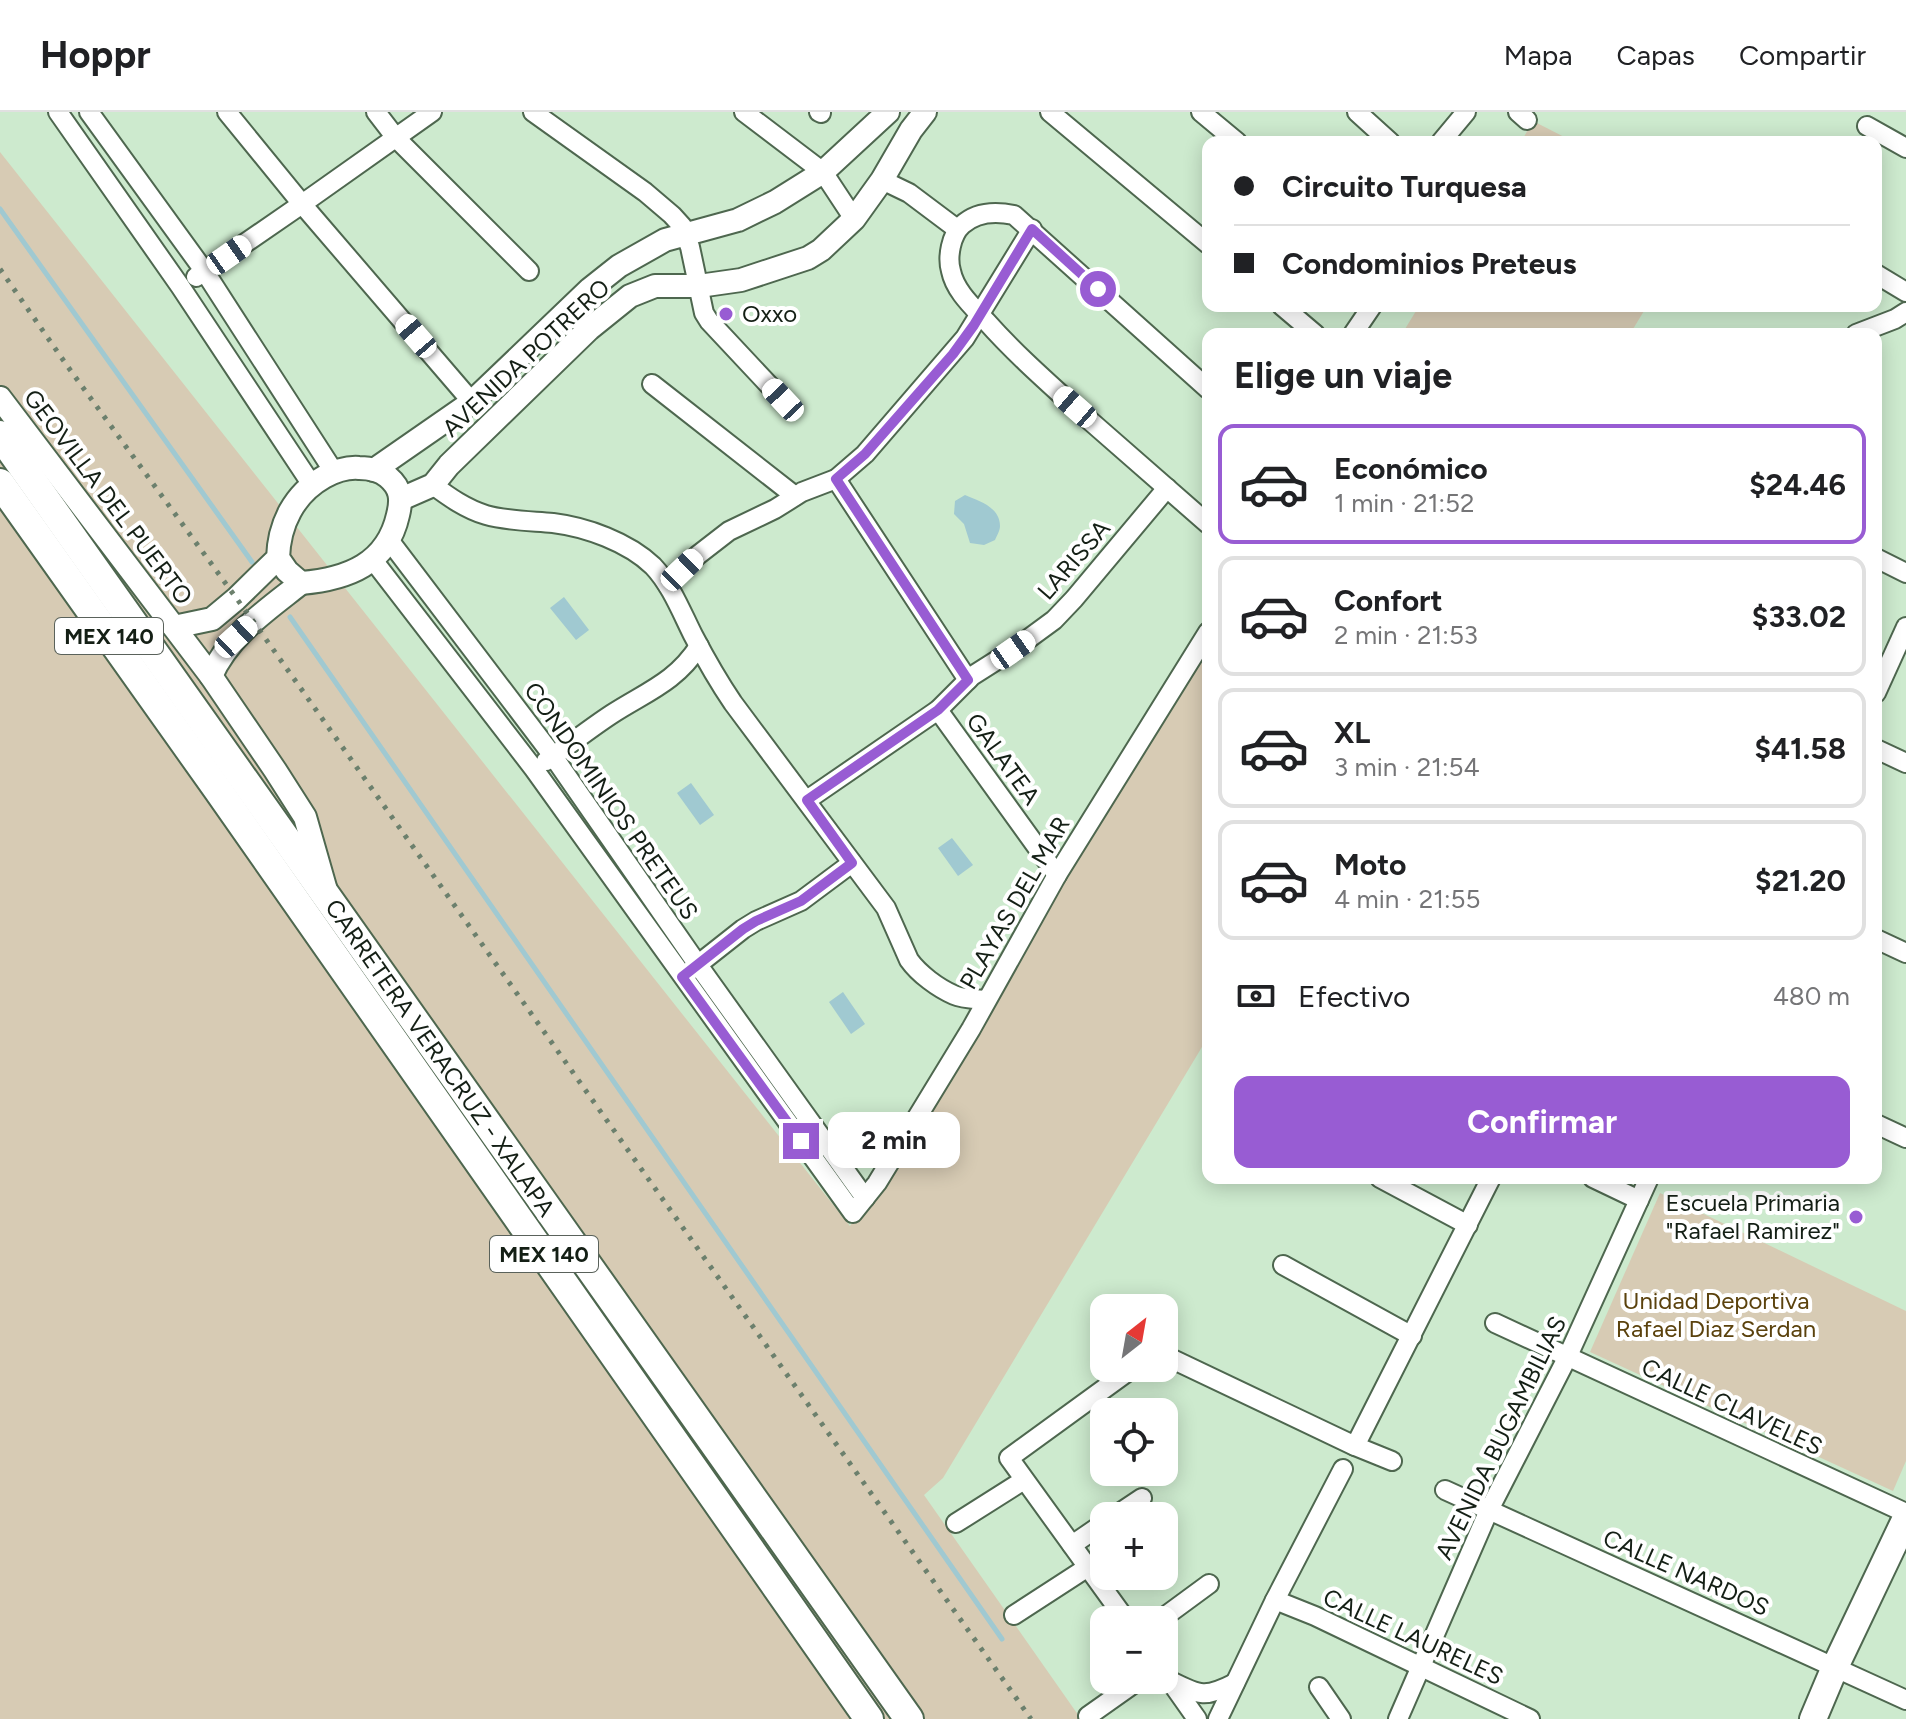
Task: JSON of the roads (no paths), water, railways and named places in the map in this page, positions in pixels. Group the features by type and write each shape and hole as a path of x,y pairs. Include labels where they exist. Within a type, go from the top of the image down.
{"main road":[{"name":"CARRETERA VERACRUZ - XALAPA","path":"0,435 909,1719"},
{"name":"CARRETERA VERACRUZ - XALAPA","path":"0,483 228,803 869,1719"},
{"path":"1813,1719 1906,1516"}],"street":[{"path":"58,112 180,286 312,485"},
{"path":"89,112 205,272 334,472"},
{"path":"227,112 472,402"},
{"path":"376,112 396,138 529,271"},
{"path":"180,286 205,272 432,112"},
{"path":"533,112 645,192 672,215 686,235 701,305 709,321 783,400"},
{"path":"744,112 823,172 854,219"},
{"name":"AVENIDA POTRERO","path":"374,470 472,402 619,266 657,244 755,213 823,172 888,112"},
{"name":"AVENIDA POTRERO","path":"433,485 449,465 589,329 630,296 655,286 699,286 741,280 808,258 835,239 882,180 925,112"},
{"path":"1050,112 1202,239"},
{"path":"1201,112 1230,136"},
{"path":"1357,112 1383,136"},
{"path":"1446,136 1466,112"},
{"path":"1867,126 1906,148"},
{"path":"882,180 909,193 957,229"},
{"path":"1202,384 1014,215 997,212 981,215 957,229 951,244 951,271 960,291 980,315 1046,381 1202,519"},
{"path":"667,584 729,531 795,496 836,479 865,454 953,354 1032,229"},
{"path":"1882,278 1906,292"},
{"path":"1289,312 1308,328"},
{"path":"1875,328 1906,312"},
{"path":"652,384 795,496"},
{"name":"GEOVILLA DEL PUERTO","path":"0,398 211,676 305,817 328,900"},
{"path":"211,676 236,637 301,583 339,578 373,560 395,527 401,499 398,488 382,472 351,468 334,472 312,485 293,506 285,521 278,558 301,583"},
{"path":"836,479 968,680"},
{"path":"401,499 433,485 468,508 485,515 583,529 614,541 652,565 667,584 712,672 733,703 886,908 913,966 955,995 986,1000"},
{"name":"LARISSA","path":"807,800 938,710 968,680 1054,620 1167,488"},
{"name":"CONDOMINIOS PRETEUS","path":"373,560 534,769 852,1212 855,1212 865,1198 553,756 389,540"},
{"name":"GEOVILLA DEL PUERTO","path":"174,627 212,619 278,558"},
{"path":"1882,561 1906,573"},
{"path":"1882,680 1906,627"},
{"name":"PLAYAS DEL MAR","path":"865,1198 963,1042 1057,875 1202,642"},
{"path":"534,769 608,717 669,680 699,646"},
{"name":"GALATEA","path":"938,710 1057,875"},
{"path":"1882,752 1906,763"},
{"path":"682,977 743,929 801,901 852,863"},
{"path":"1882,942 1906,953"},
{"path":"1882,1127 1906,1138"},
{"path":"1391,1184 1468,1225"},
{"path":"1355,1446 1488,1184"},
{"path":"1606,1184 1639,1200"},
{"name":"AVENIDA BUGAMBILIAS","path":"1398,1719 1489,1510 1567,1358 1646,1184"},
{"path":"1283,1265 1412,1336"},
{"name":"CALLE CLAVELES","path":"1495,1323 1906,1516"},
{"path":"1178,1362 1392,1461"},
{"path":"1114,1382 1009,1458 1116,1606"},
{"path":"1218,1719 1343,1469"},
{"path":"956,1523 1024,1480"},
{"name":"CALLE NARDOS","path":"1445,1490 1906,1700"},
{"path":"1136,1502 1142,1498"},
{"path":"1072,1545 1090,1533"},
{"path":"1014,1615 1088,1567"},
{"path":"1178,1607 1209,1584"},
{"name":"CALLE LAURELES","path":"1275,1600 1315,1616 1530,1719"},
{"path":"1178,1684 1193,1693 1206,1694 1217,1693 1235,1683"},
{"path":"1319,1687 1341,1719"},
{"path":"1178,1693 1197,1719"},
{"path":"1088,1716 1119,1694"}],"water":[{"path":"965,495 993,509 1000,526 995,540 984,545 970,543 964,524 954,514 955,501"},
{"path":"564,597 589,630 576,640 550,608"},
{"path":"691,783 714,815 700,825 677,793"},
{"path":"952,838 973,865 958,876 938,848"},
{"path":"843,992 865,1024 851,1034 829,1002"}],"waterway":[{"path":"0,209 252,562"},
{"path":"290,617 1002,1639"}],"railway":[{"path":"0,269 1031,1719"}],"place":[{"name":"Oxxo","path":"726,314"},
{"name":"Escuela Primaria \"Rafael Ramirez\"","path":"1856,1217"}],"park label":[{"name":"Unidad Deportiva Rafael Diaz Serdan","path":"1716,1315"}]}
